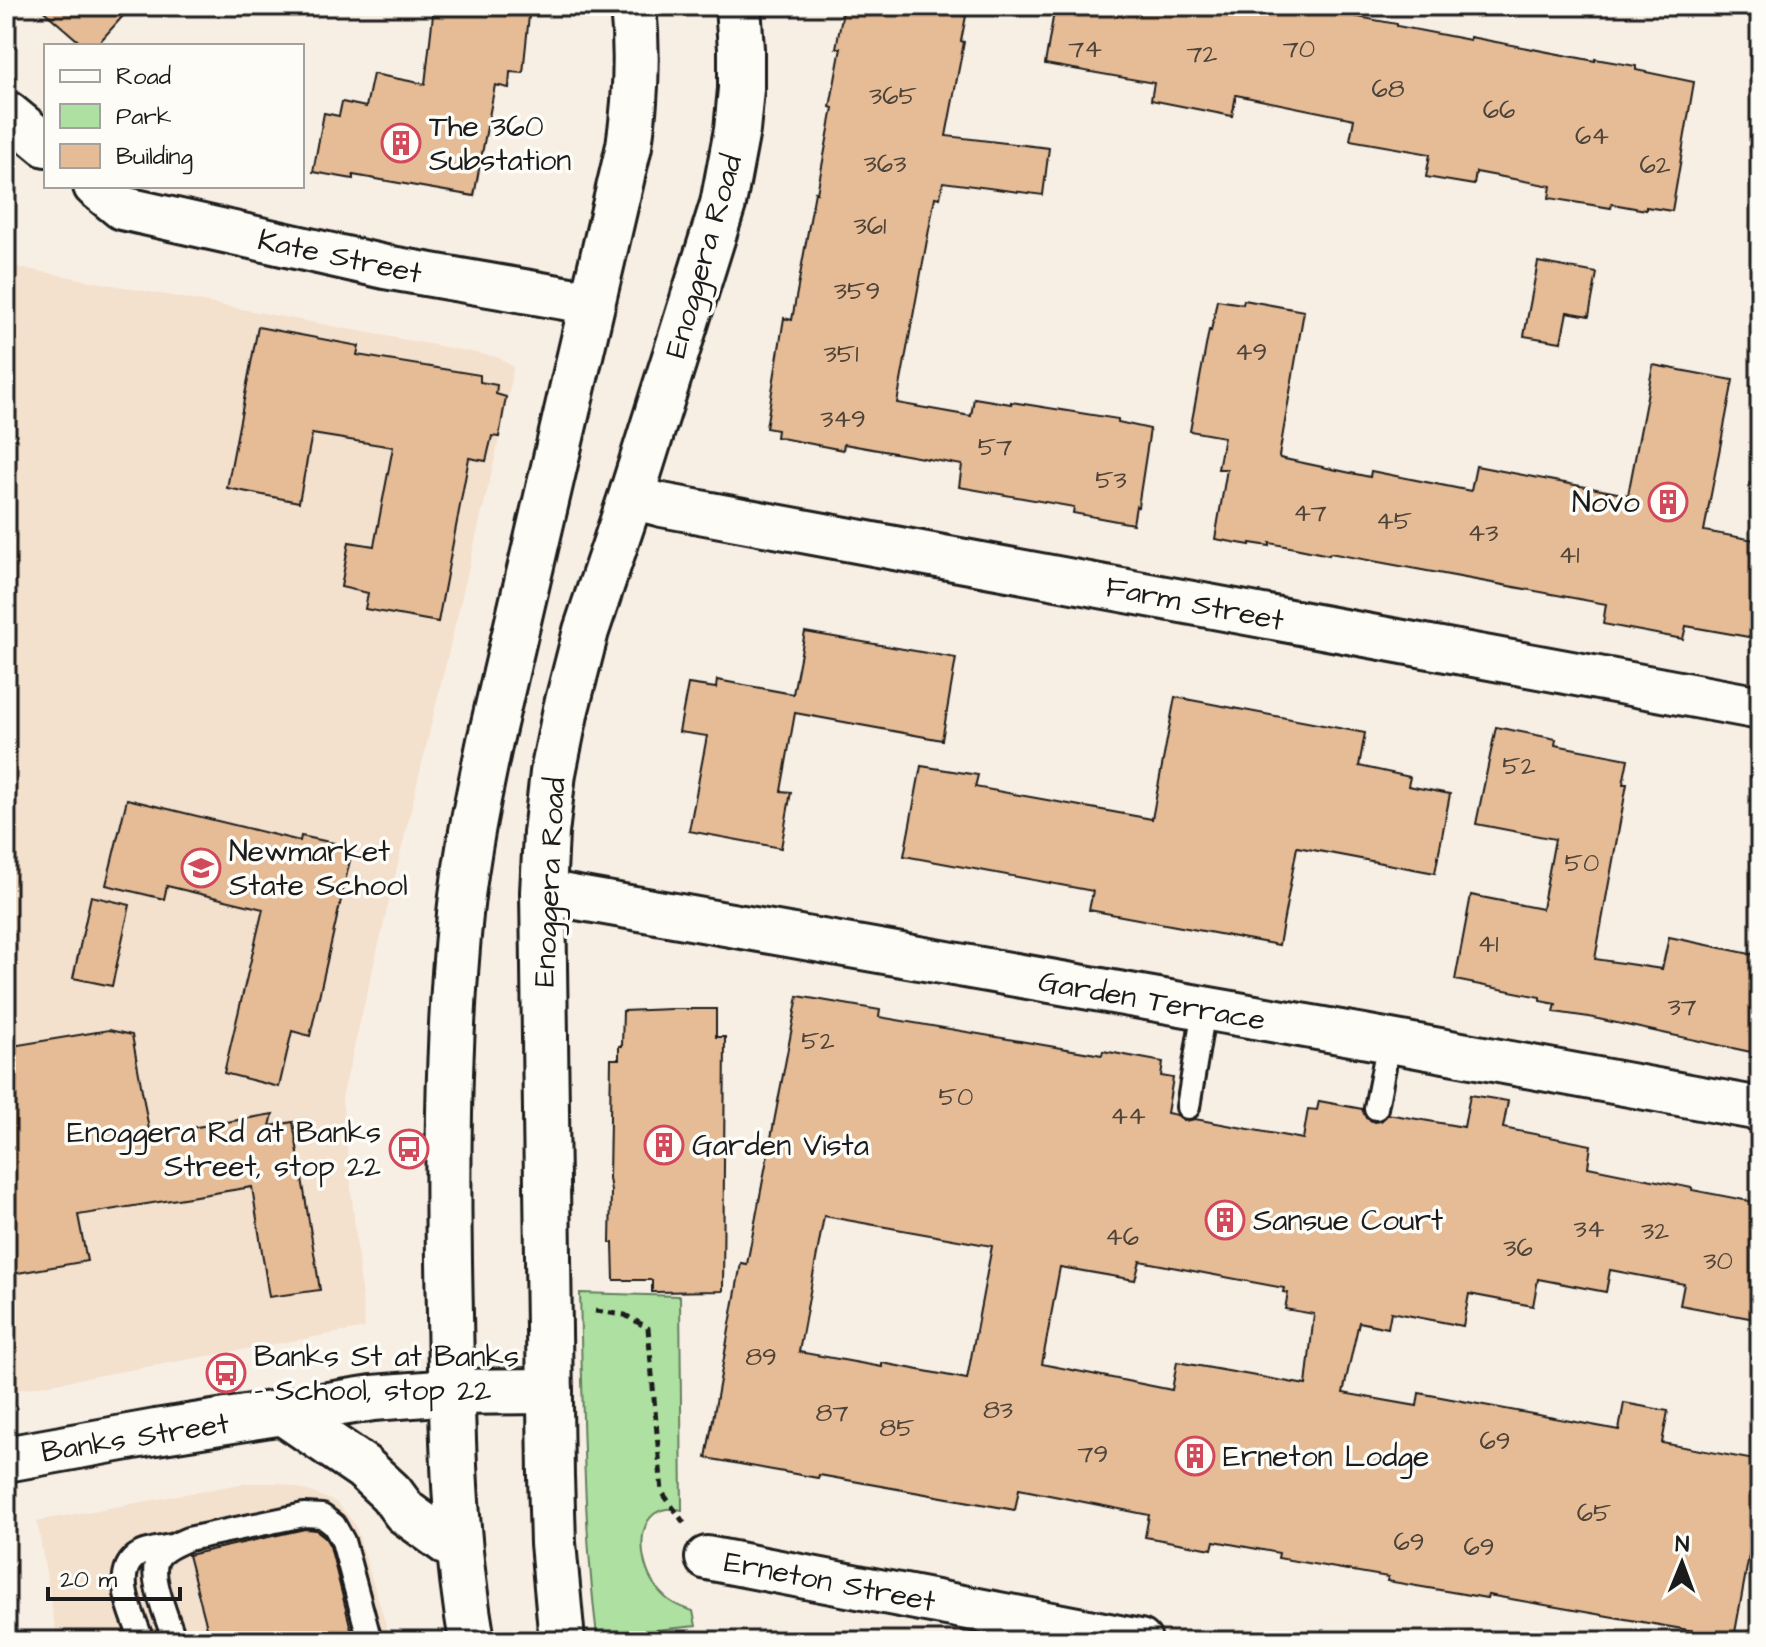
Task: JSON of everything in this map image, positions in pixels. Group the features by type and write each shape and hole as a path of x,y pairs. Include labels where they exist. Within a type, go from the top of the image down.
{"main road":[{"path":"472,1641 459,1551 452,1392 448,1166 453,996 461,911 474,818 493,726 629,146 637,73 633,6"},
{"name":"Enoggera Road","path":"562,1641 553,1543 550,1391 543,892 548,818 566,709 586,631 631,497 732,167 741,89 739,7"},
{"name":"Banks Street","path":"6,1459 373,1398 452,1392 550,1391"},
{"path":"284,1413 363,1467 391,1493 405,1512 459,1551"}],"street":[{"path":"6,112 44,143"},
{"name":"Kate Street","path":"97,188 122,208 385,267 593,303"},
{"name":"Farm Street","path":"631,497 1760,708"},
{"name":"Garden Terrace","path":"543,892 1760,1109"},
{"name":"Erneton Street","path":"707,1558 1140,1641"}],"lane":[{"path":"1188,1107 1204,1009"},
{"path":"1376,1108 1389,1041"},
{"path":"142,1641 126,1596 123,1575 134,1558 188,1539 304,1515 322,1516 334,1525 343,1541 370,1641"},
{"path":"171,1546 157,1559 154,1575 175,1641"}],"path":[{"path":"595,1311 625,1315 648,1328 662,1492 707,1558"}],"shaded area":[{"name":"Newmarket State School","path":"6,265 487,355 500,358 513,367 496,454 342,1098 365,1328 6,1392"},
{"path":"246,1483 280,1483 336,1502 355,1524 391,1641 60,1641 37,1521"}],"green space":[{"path":"580,1293 680,1296 682,1510 666,1509 654,1514 643,1535 643,1548 649,1576 656,1587 673,1603 693,1611 696,1626 597,1636 586,1507"}],"building":[{"path":"38,6 132,6 98,44 82,44"},
{"path":"434,6 483,12 484,6 530,6 523,73 510,72 509,88 495,85 474,196 353,175 353,179 313,172 324,113 339,116 342,102 366,107 373,74 425,84"},
{"path":"844,6 909,6 966,16 946,136 1049,148 1043,195 943,182 940,198 935,197 897,403 971,416 974,398 1118,419 1118,422 1150,429 1133,524 1073,513 1074,507 959,487 962,465 844,444 843,450 776,437 777,430 766,428 784,318 792,320 833,108 830,107 841,48 836,48"},
{"path":"1055,6 1311,6 1470,40 1470,37 1636,66 1636,70 1694,82 1672,211 1612,204 1611,208 1549,198 1551,186 1476,172 1474,185 1426,177 1430,154 1350,140 1354,119 1236,95 1232,116 1151,100 1154,83 1045,64"},
{"path":"1538,262 1597,273 1589,316 1567,312 1561,342 1524,336"},
{"path":"1217,300 1243,304 1244,300 1304,311 1279,456 1370,477 1371,471 1471,491 1476,466 1628,495 1653,365 1733,380 1704,531 1760,541 1760,639 1686,626 1683,639 1603,624 1606,604 1270,543 1270,546 1250,545 1215,539 1227,469 1218,469 1224,437 1190,431"},
{"path":"258,327 359,346 357,355 480,375 480,382 497,385 496,394 506,397 499,437 492,436 486,461 469,458 438,622 365,609 368,593 341,587 349,542 374,546 393,447 312,434 299,502 227,488"},
{"path":"805,632 956,658 942,740 795,713 781,791 791,792 781,848 689,831 707,736 679,732 688,684 716,688 717,680 793,694"},
{"path":"1175,697 1365,733 1359,766 1410,777 1408,786 1450,794 1435,873 1297,847 1279,945 1089,910 1093,891 904,856 921,766 978,775 975,787 1152,819"},
{"path":"1496,727 1556,739 1555,745 1628,759 1623,784 1627,784 1595,959 1662,969 1669,937 1760,956 1760,1054 1554,1012 1556,1004 1540,1001 1540,997 1455,980 1471,895 1542,909 1555,839 1476,824"},
{"path":"127,799 300,841 301,836 353,847 310,1036 292,1031 279,1087 224,1073 263,909 167,886 164,899 106,885"},
{"path":"91,896 130,905 112,986 73,978"},
{"path":"798,996 880,1010 879,1017 1102,1055 1103,1051 1163,1062 1161,1076 1173,1078 1167,1113 1185,1121 1195,1119 1303,1139 1308,1109 1317,1110 1319,1101 1362,1109 1366,1118 1374,1122 1381,1121 1388,1114 1464,1127 1470,1095 1508,1101 1503,1128 1591,1145 1588,1167 1760,1203 1760,1320 1680,1305 1684,1284 1610,1270 1606,1292 1538,1279 1533,1306 1469,1294 1463,1326 1391,1312 1388,1328 1359,1322 1343,1393 1417,1406 1419,1393 1619,1430 1624,1403 1668,1411 1662,1443 1760,1461 1760,1541 1752,1539 1734,1638 1488,1595 1487,1598 1387,1581 1388,1577 1278,1558 1279,1553 1214,1541 1212,1549 1145,1537 1149,1515 1019,1489 1015,1510 706,1458 741,1263 747,1264","holes":["824,1216 992,1246 967,1379 799,1352","1140,1261 1284,1288 1283,1292 1288,1293 1285,1309 1314,1314 1306,1385 1177,1362 1172,1390 1042,1364 1060,1267 1135,1280"]},
{"name":"Garden Vista","path":"716,1009 716,1037 725,1037 723,1291 652,1292 652,1280 614,1280 609,1178 611,1059 619,1059 623,1011"},
{"path":"109,1030 132,1035 150,1135 273,1114 270,1126 293,1122 320,1290 269,1297 252,1187 78,1215 87,1261 6,1275 6,1047"},
{"path":"305,1529 316,1530 330,1546 354,1641 216,1641 213,1629 208,1631 188,1555"}],"place":[{"name":"The 360 Substation","path":"401,143"},
{"name":"Novo","path":"1668,502"},
{"name":"Newmarket State School","path":"201,868"},
{"name":"Garden Vista","path":"664,1145"},
{"name":"Enoggera Rd at Banks Street, stop 22","path":"409,1149"},
{"name":"Sansue Court","path":"1225,1220"},
{"name":"Banks St at Banks - School, stop 22","path":"226,1373"},
{"name":"Erneton Lodge","path":"1195,1456"}]}
